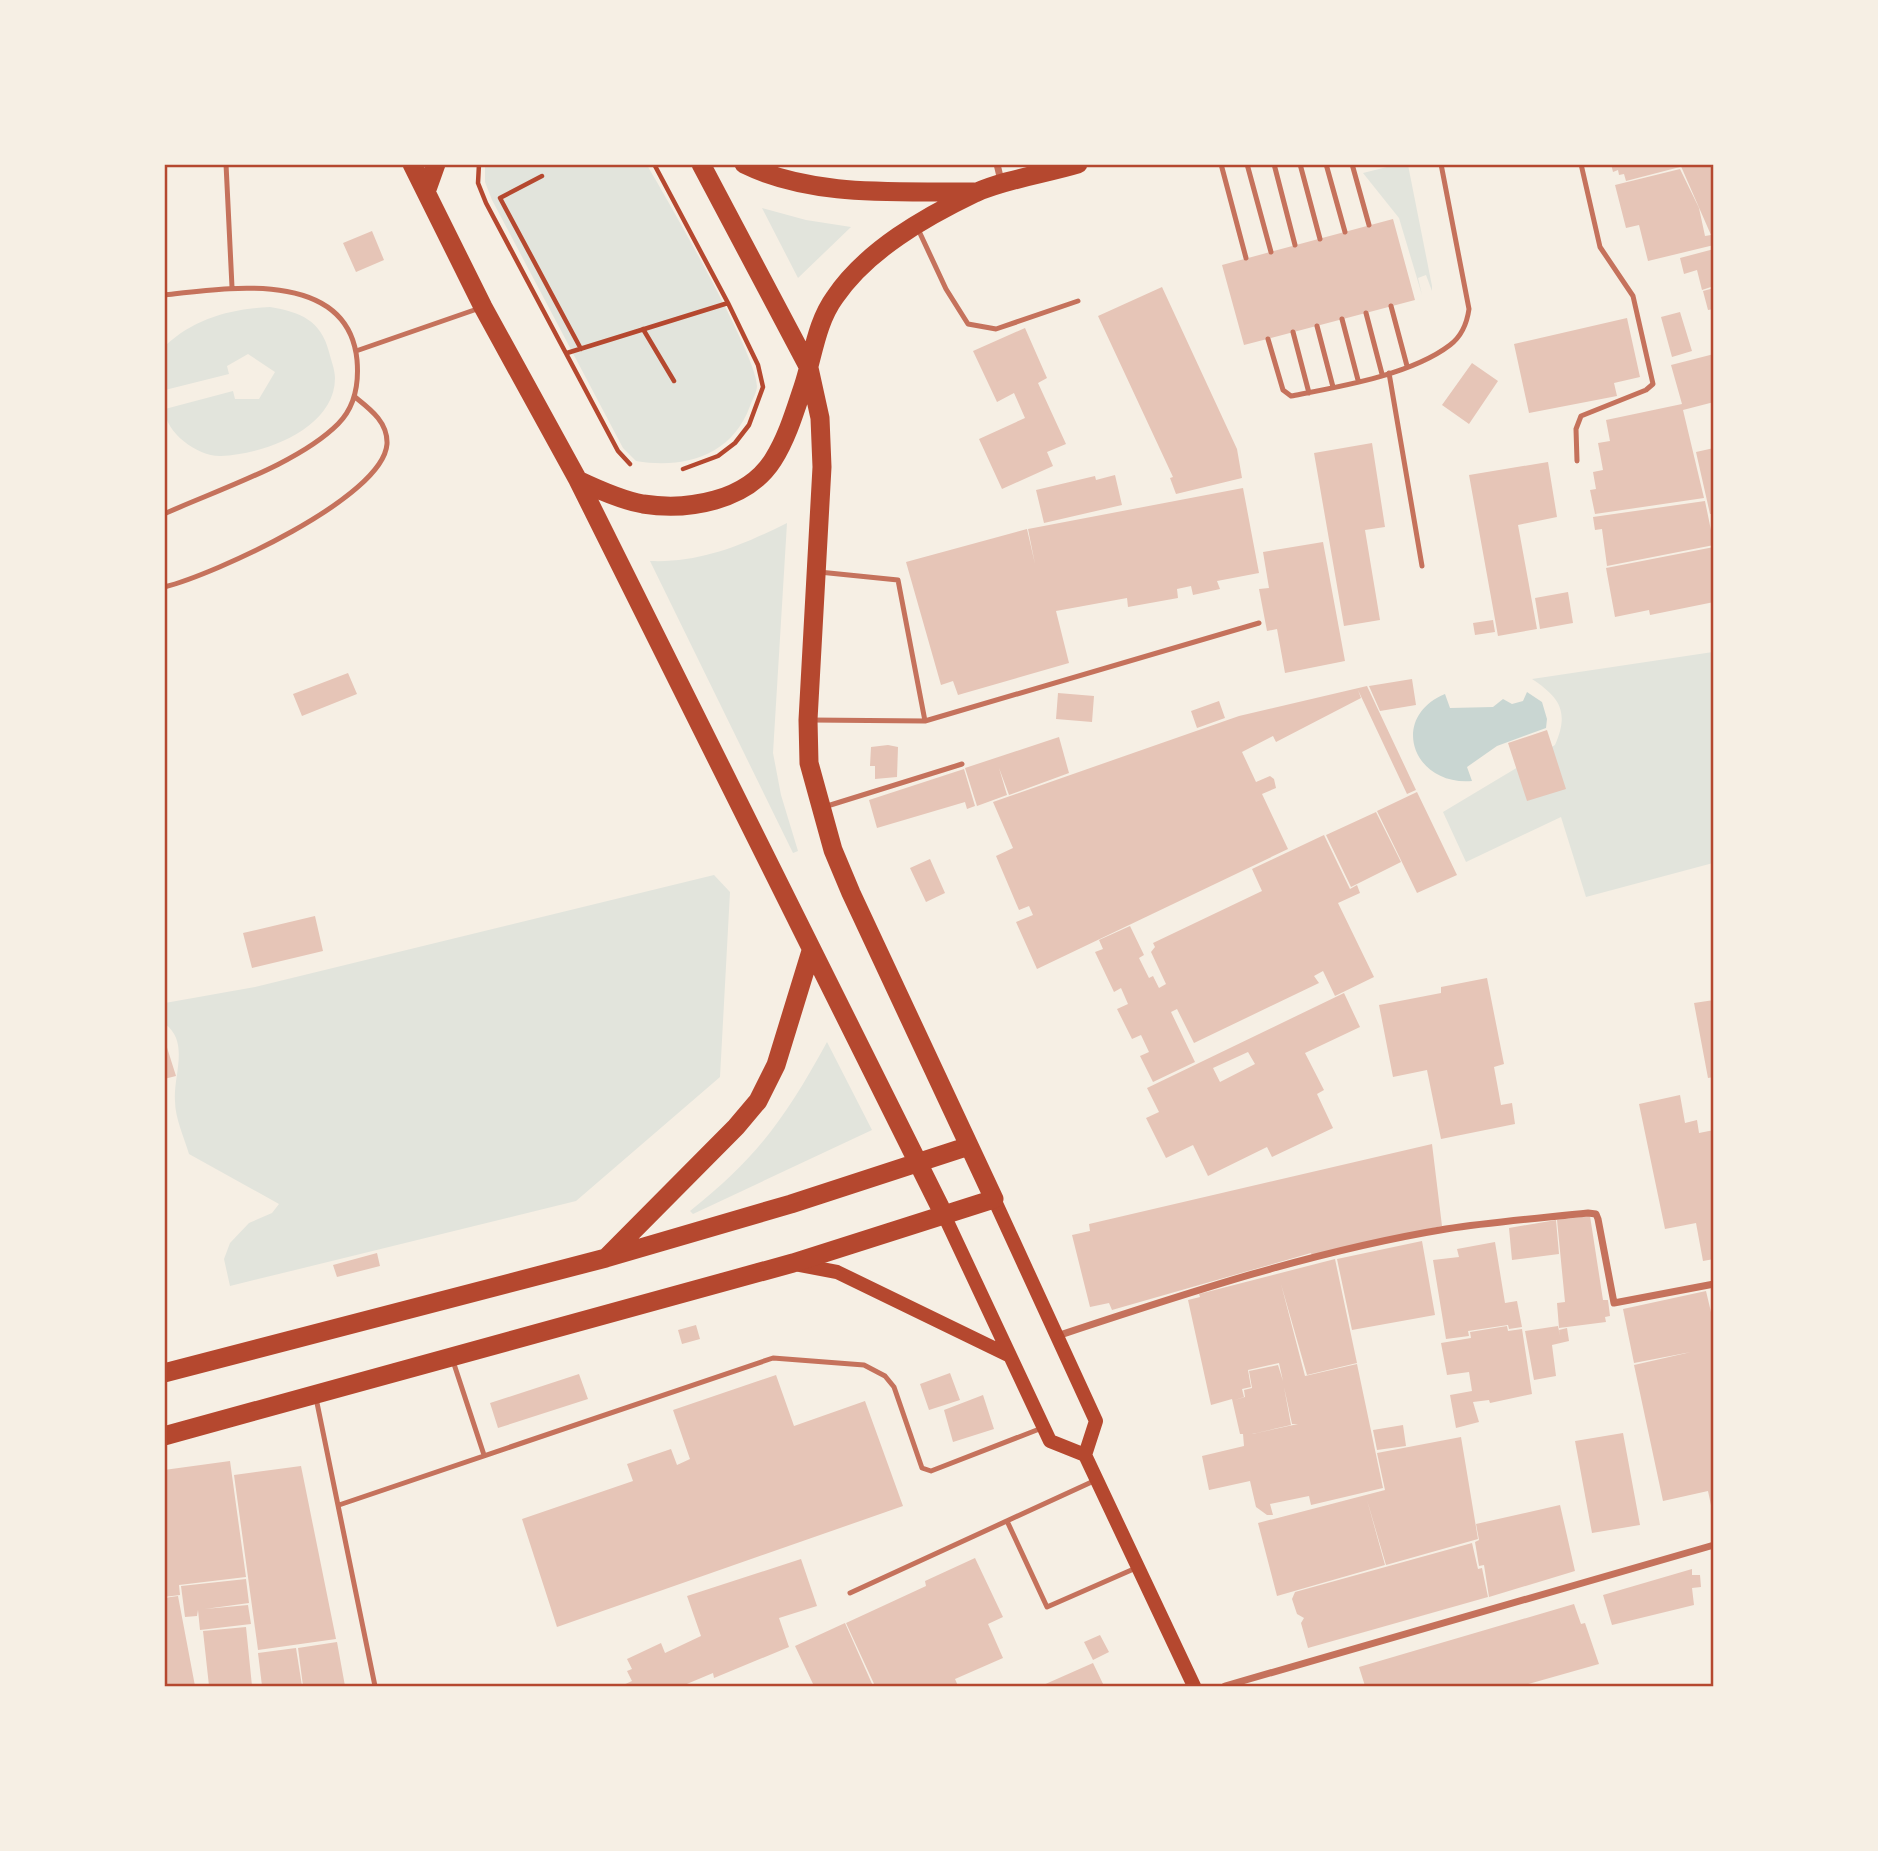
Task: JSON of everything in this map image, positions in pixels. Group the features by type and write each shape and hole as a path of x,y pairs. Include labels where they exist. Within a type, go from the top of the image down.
{"highway":[{"path":"412,164 483,307 578,480 944,1215"},
{"path":"426,192 436,164"},
{"path":"164,1436 793,1263 994,1199 851,893 833,850 821,808 809,762 808,720 822,467 820,418 809,368 701,164"},
{"path":"744,164 761,172 821,186 977,192"},
{"path":"578,480 643,504 677,506 710,502 746,487 771,463 781,445 809,368 820,327 835,296 868,262 900,235 977,192 1078,164"},
{"path":"606,1258 736,1127 758,1101 776,1065 811,951"},
{"path":"164,1373 606,1258 791,1204 969,1146"}],"main road":[{"path":"994,1199 1096,1421 1085,1455 1194,1686"},
{"path":"944,1215 1050,1441 1085,1455"},
{"path":"793,1263 837,1272 1008,1355"}],"street":[{"path":"997,164 1002,185"},
{"path":"1057,1336 1201,1289 1333,1254 1446,1229 1588,1213 1596,1214 1598,1219 1614,1303 1713,1286"},
{"path":"1225,1686 1713,1545"}],"lane":[{"path":"226,164 232,287"},
{"path":"1221,164 1246,258"},
{"path":"1247,164 1271,252"},
{"path":"1273,164 1295,245"},
{"path":"1300,164 1320,239"},
{"path":"1326,164 1345,232"},
{"path":"1352,164 1369,225"},
{"path":"1268,339 1286,395 1309,393 1386,374 1450,345 1466,325 1469,309 1441,164"},
{"path":"1577,461 1576,429 1581,416 1646,390 1653,383 1633,296 1600,247 1581,164"},
{"path":"916,226 946,289 968,324 996,329 1078,301"},
{"path":"164,295 232,287 283,289 311,297 332,310 347,331 356,351 358,376 355,397 342,421 308,449 164,514"},
{"path":"1391,306 1407,366"},
{"path":"356,351 483,307"},
{"path":"1366,313 1386,374 1422,566"},
{"path":"1342,319 1358,380"},
{"path":"1317,326 1333,387"},
{"path":"1293,332 1309,393"},
{"path":"164,587 189,581 261,548 325,511 370,478 386,450 386,436 381,421 355,397"},
{"path":"816,572 898,580 925,721"},
{"path":"808,720 925,721 1259,623"},
{"path":"821,808 962,764"},
{"path":"339,1505 783,1356 864,1365 886,1376 894,1387 922,1468 931,1471 1044,1428"},
{"path":"452,1357 484,1455"},
{"path":"316,1395 375,1686"},
{"path":"850,1593 1096,1480"},
{"path":"1007,1521 1047,1607 1137,1567"}],"path":[{"path":"479,164 478,183 486,203 618,451 634,467"},
{"path":"654,164 728,303 758,365 763,387 749,425 735,443 699,465 677,470"},
{"path":"542,176 500,198 581,349"},
{"path":"567,353 728,303"},
{"path":"643,329 674,381"}],"shaded area":[{"path":"485,165 647,165 710,277 753,369 756,391 742,423 731,437 704,455 672,463 636,461 623,448 492,200 485,182"},
{"path":"1395,165 1408,165 1432,286 1432,291 1426,275 1418,278 1422,295 1399,218 1363,173"},
{"path":"762,208 806,220 851,227 798,278"},
{"path":"270,307 300,315 321,332 334,372 332,396 323,412 310,425 275,444 256,451 221,456 193,448 170,426 165,409 233,391 235,399 259,399 275,372 248,354 227,366 229,374 165,390 165,346 189,328 214,317 241,310"},
{"path":"787,523 773,753 781,795 798,851 793,853 650,561 704,556"},
{"path":"1713,652 1713,863 1586,897 1561,817 1466,862 1443,812 1555,745 1562,723 1559,706 1549,692 1532,679"},
{"path":"1527,692 1542,702 1547,719 1546,728 1497,746 1467,767 1472,781 1451,780 1435,773 1422,762 1415,748 1413,733 1417,718 1428,705 1445,694 1450,708 1493,707 1503,699 1512,704 1523,701"},
{"path":"714,875 730,892 720,1077 576,1201 230,1286 224,1259 230,1243 249,1223 272,1213 279,1204 189,1154 175,1107 179,1050 173,1031 165,1024 165,1003 255,987"},
{"path":"827,1042 872,1130 693,1214 690,1211 734,1173 768,1135 798,1093"}],"building":[{"path":"1611,164 1679,164 1680,167 1626,181 1624,174 1619,175 1618,170 1613,172"},
{"path":"1680,164 1714,164 1714,245 1648,261 1639,225 1626,228 1615,185 1680,169 1699,208 1705,236 1711,235"},
{"path":"1393,219 1415,300 1244,345 1222,265"},
{"path":"372,231 384,260 356,272 343,243"},
{"path":"1714,249 1714,286 1702,290 1697,270 1684,274 1680,258"},
{"path":"1162,287 1237,449 1242,478 1176,494 1170,478 1173,477 1098,316"},
{"path":"1714,288 1714,309 1708,310 1703,291"},
{"path":"1680,312 1692,351 1672,357 1661,317"},
{"path":"1627,318 1640,377 1614,383 1617,396 1529,413 1514,344"},
{"path":"1025,328 1047,378 1038,383 1066,444 1047,452 1053,466 1002,489 979,439 1025,418 1014,393 997,402 973,351"},
{"path":"1714,354 1714,402 1683,410 1704,498 1595,514 1590,490 1596,489 1593,472 1603,470 1598,443 1610,441 1606,420 1682,404 1671,365"},
{"path":"1472,363 1498,381 1469,424 1442,405"},
{"path":"1372,443 1385,527 1365,530 1380,620 1344,626 1314,453"},
{"path":"1714,448 1714,514 1710,514 1696,452"},
{"path":"1548,462 1557,517 1518,525 1537,629 1498,636 1469,475"},
{"path":"1115,475 1122,505 1044,523 1036,490 1095,476 1096,480"},
{"path":"1243,488 1259,573 1217,581 1220,589 1193,595 1191,586 1177,589 1178,598 1128,607 1127,598 1056,611 1069,663 958,695 953,681 941,685 906,562 1027,529 1035,564 1028,529"},
{"path":"1705,501 1714,545 1607,566 1602,529 1595,530 1593,517"},
{"path":"1323,542 1345,661 1285,673 1277,629 1267,631 1259,589 1269,588 1263,552"},
{"path":"1714,547 1714,602 1650,615 1649,610 1615,617 1606,568"},
{"path":"1568,592 1573,623 1540,629 1535,598"},
{"path":"1493,620 1495,632 1475,635 1473,623"},
{"path":"348,673 357,694 302,716 293,694"},
{"path":"1412,679 1416,705 1380,711 1369,686"},
{"path":"1367,686 1416,790 1407,794 1358,690 1361,698 1276,742 1273,736 1242,752 1256,782 1270,776 1274,779 1276,788 1262,794 1288,849 1037,969 1016,922 1033,915 1029,906 1019,910 996,856 1013,848 993,802 1239,716"},
{"path":"1058,693 1094,696 1092,722 1056,719"},
{"path":"1219,701 1225,718 1197,728 1191,711"},
{"path":"1547,730 1566,789 1527,801 1508,743"},
{"path":"1059,737 1069,773 1009,795 999,768 1007,795 977,806 965,768"},
{"path":"871,747 898,747 897,777 875,779 875,766 870,766"},
{"path":"964,769 975,806 967,809 965,802 877,828 869,800"},
{"path":"1417,792 1457,875 1417,893 1377,811"},
{"path":"1376,812 1401,862 1351,887 1326,835"},
{"path":"1324,835 1350,889 1357,885 1360,893 1338,903 1374,977 1335,996 1323,971 1314,976 1319,983 1194,1043 1177,1009 1171,1012 1195,1062 1153,1082 1140,1056 1149,1052 1141,1035 1132,1039 1117,1009 1128,1004 1121,988 1114,992 1095,952 1103,949 1099,940 1130,926 1144,955 1139,958 1149,978 1153,976 1159,988 1166,984 1151,952 1155,947 1153,943 1262,891 1252,869"},
{"path":"930,859 945,893 926,902 910,868"},
{"path":"315,916 323,951 252,968 243,933"},
{"path":"1487,978 1504,1064 1494,1067 1501,1105 1512,1103 1515,1124 1441,1139 1427,1070 1393,1077 1379,1005 1441,993 1441,987"},
{"path":"1344,993 1360,1027 1305,1053 1324,1090 1317,1094 1333,1128 1272,1157 1267,1147 1208,1176 1193,1145 1166,1158 1146,1118 1159,1112 1147,1088","holes":["1248,1052 1255,1064 1220,1082 1213,1068"]},
{"path":"1714,1000 1714,1077 1708,1078 1694,1003"},
{"path":"164,1038 176,1076 164,1079"},
{"path":"1680,1095 1685,1123 1697,1120 1699,1133 1714,1130 1714,1259 1703,1261 1696,1223 1665,1229 1639,1104"},
{"path":"1432,1144 1442,1226 1329,1251 1313,1259 1311,1253 1112,1310 1109,1303 1090,1307 1072,1235 1090,1231 1089,1224"},
{"path":"1590,1216 1603,1300 1608,1300 1610,1316 1605,1317 1606,1322 1559,1328 1557,1303 1565,1302 1557,1220"},
{"path":"1556,1220 1559,1254 1512,1260 1509,1228"},
{"path":"1422,1241 1435,1315 1352,1330 1337,1259"},
{"path":"1495,1242 1505,1303 1517,1301 1522,1327 1509,1329 1508,1325 1468,1331 1469,1336 1446,1339 1433,1260 1459,1257 1457,1249"},
{"path":"377,1253 380,1266 337,1277 333,1265"},
{"path":"1335,1259 1357,1363 1307,1375 1281,1284 1305,1376 1357,1364 1383,1488 1311,1505 1309,1496 1270,1504 1273,1515 1267,1515 1256,1507 1250,1481 1209,1490 1202,1456 1244,1446 1232,1399 1211,1405 1188,1300 1200,1297 1199,1294","holes":["1279,1363 1283,1381 1278,1365 1249,1371 1252,1388 1244,1390 1245,1397 1235,1400 1244,1397 1242,1389 1251,1387 1248,1370","1284,1387 1292,1424 1298,1424 1252,1434 1291,1425"]},
{"path":"1706,1291 1714,1325 1712,1510 1708,1491 1663,1501 1634,1365 1691,1352 1634,1363 1623,1309"},
{"path":"696,1325 700,1339 682,1344 678,1330"},
{"path":"1507,1326 1508,1331 1522,1329 1532,1394 1490,1403 1489,1400 1473,1402 1479,1422 1456,1428 1450,1395 1472,1391 1469,1372 1447,1375 1441,1343 1471,1338 1470,1332"},
{"path":"1558,1326 1560,1336 1559,1330 1567,1328 1569,1341 1552,1345 1556,1376 1534,1380 1525,1331"},
{"path":"950,1373 960,1400 929,1410 920,1384"},
{"path":"579,1374 588,1399 498,1428 490,1403"},
{"path":"776,1375 794,1426 865,1401 903,1506 557,1627 522,1519 633,1481 627,1464 671,1449 677,1465 690,1459 673,1410"},
{"path":"983,1395 994,1429 953,1442 944,1410"},
{"path":"1403,1425 1406,1446 1377,1450 1373,1430"},
{"path":"1623,1433 1640,1525 1592,1533 1575,1441"},
{"path":"1461,1437 1478,1539 1386,1565 1367,1500 1385,1565 1277,1596 1258,1523 1385,1490 1377,1453"},
{"path":"230,1461 246,1577 179,1585 180,1595 164,1597 164,1470"},
{"path":"301,1466 336,1639 258,1650 234,1475"},
{"path":"1560,1505 1575,1571 1489,1597 1484,1565 1479,1566 1475,1542 1479,1540 1476,1524"},
{"path":"1472,1543 1478,1569 1482,1568 1488,1597 1308,1648 1301,1623 1304,1618 1297,1614 1292,1599 1295,1592"},
{"path":"975,1558 1003,1617 988,1624 1003,1658 955,1679 958,1686 875,1686 846,1623 926,1586 925,1581"},
{"path":"801,1559 817,1606 779,1618 789,1647 714,1678 713,1673 682,1686 621,1686 632,1681 627,1671 632,1669 627,1659 661,1643 665,1653 701,1636 687,1596"},
{"path":"1692,1569 1692,1575 1700,1575 1701,1587 1692,1588 1694,1605 1612,1625 1603,1595"},
{"path":"246,1579 249,1603 205,1609 248,1605 251,1624 200,1630 198,1610 197,1616 185,1617 181,1586"},
{"path":"178,1596 195,1686 164,1686 164,1598"},
{"path":"1574,1604 1581,1624 1585,1623 1599,1664 1521,1686 1365,1686 1359,1667"},
{"path":"845,1623 873,1686 814,1686 795,1646"},
{"path":"246,1627 252,1686 209,1686 203,1631"},
{"path":"1100,1635 1109,1652 1093,1660 1084,1642"},
{"path":"337,1642 345,1686 303,1686 298,1648"},
{"path":"296,1648 302,1686 262,1686 258,1653"},
{"path":"1093,1663 1104,1686 1041,1686"}]}
